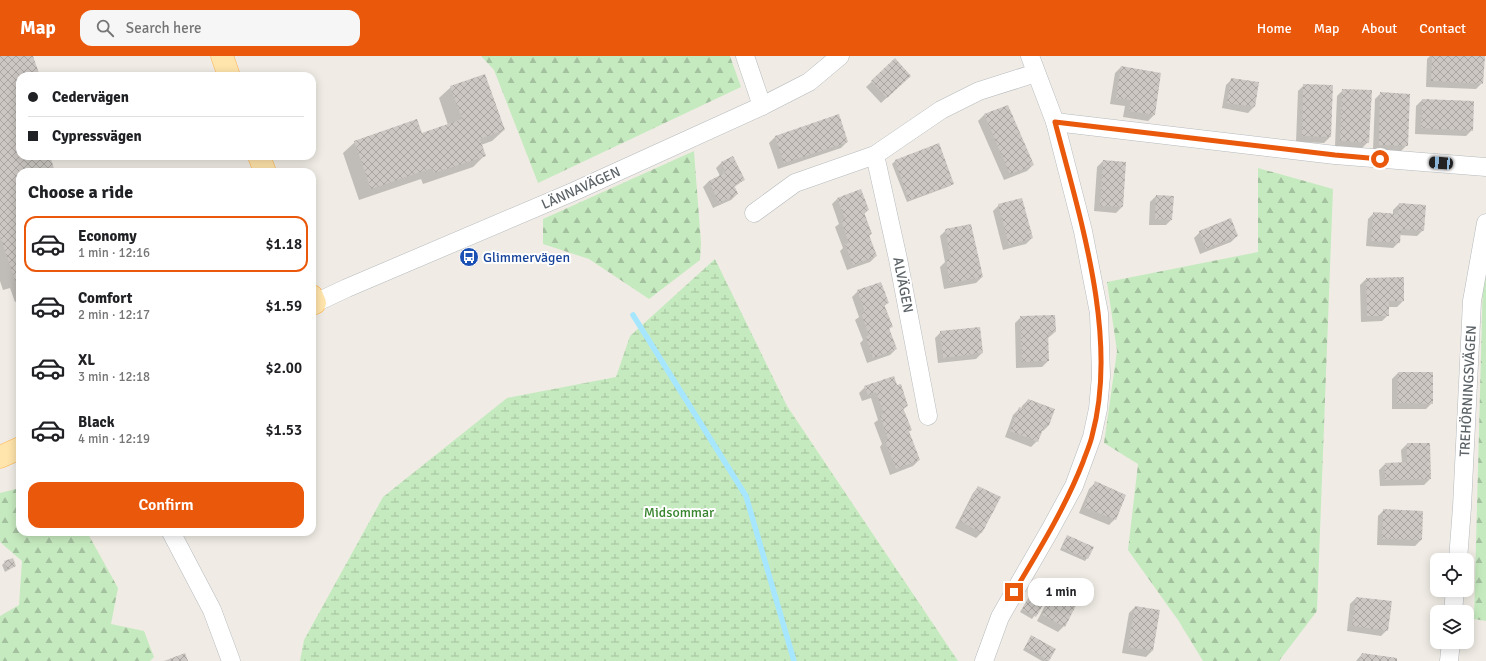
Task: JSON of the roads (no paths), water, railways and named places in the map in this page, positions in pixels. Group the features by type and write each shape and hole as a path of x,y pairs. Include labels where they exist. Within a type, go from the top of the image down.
{"main road":[{"path":"222,56 228,72"},
{"path":"0,457 16,450"}],"street":[{"path":"745,56 762,106"},
{"name":"LÄNNAVÄGEN","path":"316,300 575,191 762,106 809,82 840,56"},
{"path":"984,661 1000,617 1074,486 1092,437 1098,409 1100,376 1099,312 1083,231 1055,122 1030,56"},
{"path":"754,212 795,183 875,155 941,110 979,91 1036,73"},
{"path":"1055,122 1335,155 1486,167"},
{"name":"ALVÄGEN","path":"875,155 898,259 928,416"},
{"name":"TREHÖRNINGSVÄGEN","path":"1459,553 1472,301 1486,223"},
{"path":"173,536 212,610 231,661"},
{"path":"1449,661 1450,649"}],"waterway":[{"path":"633,315 746,496 794,661"}],"place":[{"name":"Glimmervägen","path":"469,257"}],"park label":[{"name":"Midsommar","path":"679,512"}]}
